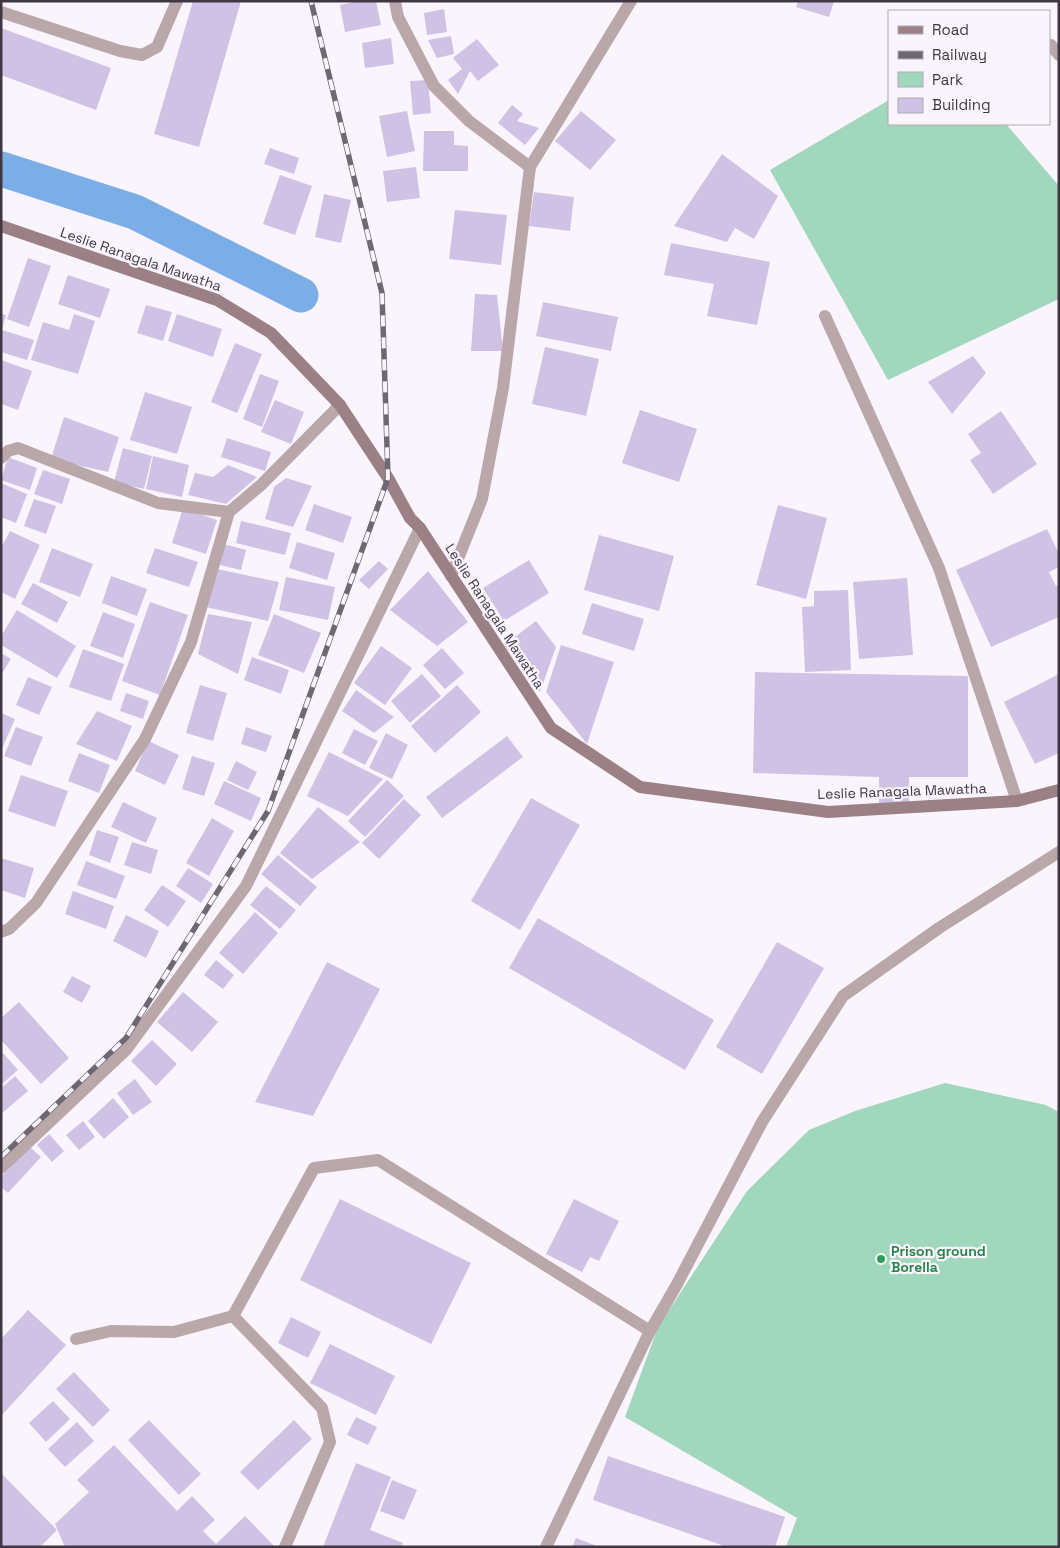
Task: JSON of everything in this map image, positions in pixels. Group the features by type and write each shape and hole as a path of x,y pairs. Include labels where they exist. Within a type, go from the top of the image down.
{"street":[{"path":"1,12 120,51 142,55 157,47 177,1"},
{"path":"395,1 398,17 434,86 469,120 530,167"},
{"path":"451,576 482,499 503,388 530,167 630,1"},
{"name":"Leslie Ranagala Mawatha","path":"1,226 217,300 272,333 340,405 388,478 410,518 420,528 551,728 640,787 828,812 1017,801 1059,790"},
{"path":"826,316 939,568 1017,801"},
{"path":"1,932 8,929 36,903 145,739 191,642 229,512 261,485 340,405"},
{"path":"1,458 8,451 18,448 158,503 229,512"},
{"path":"1,1168 126,1050 246,886 420,528"},
{"path":"546,1547 650,1331 676,1286 762,1122 843,996 939,928 1059,852"},
{"path":"76,1339 111,1332 174,1332 233,1316 314,1168 378,1160 650,1331"},
{"path":"233,1316 322,1408 330,1442 284,1547"}],"green space":[{"path":"888,101 888,125 1007,125 1059,186 1059,299 888,380 770,170"},
{"name":"Prison ground Borella","path":"945,1083 1046,1105 1059,1112 1059,1547 786,1547 797,1518 625,1417 658,1327 747,1191 809,1130 855,1111"}],"building":[{"path":"193,1 241,1 199,147 154,134"},
{"path":"359,1 376,1 381,25 345,32 340,5"},
{"path":"798,1 834,1 829,17 796,7"},
{"path":"444,9 447,32 427,35 424,13"},
{"path":"1,28 111,68 96,110 1,75"},
{"path":"451,36 454,54 437,58 428,40"},
{"path":"391,38 394,64 365,68 362,43"},
{"path":"477,39 499,65 478,81 470,71 458,94 448,80 462,69 453,58"},
{"path":"428,80 431,113 413,115 410,81"},
{"path":"512,105 523,114 517,121 539,128 525,145 498,123"},
{"path":"407,111 415,151 387,157 379,116"},
{"path":"581,111 616,140 590,170 555,141"},
{"path":"424,131 454,131 454,145 468,146 468,171 423,171"},
{"path":"270,148 299,158 294,174 264,164"},
{"path":"722,154 778,196 754,239 735,228 727,242 674,226"},
{"path":"416,167 420,198 387,202 383,171"},
{"path":"280,175 312,186 295,235 263,224"},
{"path":"534,192 574,197 570,231 529,226"},
{"path":"324,194 351,200 341,243 315,237"},
{"path":"455,210 507,215 501,265 449,259"},
{"path":"671,243 770,262 757,325 707,316 714,284 664,275"},
{"path":"28,258 51,266 29,327 7,319"},
{"path":"68,275 110,289 100,318 58,304"},
{"path":"475,294 497,295 503,351 471,351"},
{"path":"543,302 618,317 611,351 536,336"},
{"path":"146,305 172,312 163,341 137,333"},
{"path":"1,314 6,315 2,330 34,340 27,360 1,352"},
{"path":"74,314 95,321 78,374 31,360 43,322 69,330"},
{"path":"177,314 222,329 213,357 168,341"},
{"path":"235,343 262,354 237,413 211,402"},
{"path":"545,347 599,359 586,416 532,404"},
{"path":"973,356 986,373 952,414 928,382"},
{"path":"1,360 32,371 18,410 1,404"},
{"path":"260,374 279,381 262,427 243,419"},
{"path":"145,392 192,407 177,454 130,440"},
{"path":"275,400 304,412 291,444 261,432"},
{"path":"640,410 697,429 679,482 622,463"},
{"path":"1001,411 1037,464 993,494 970,460 981,453 968,434"},
{"path":"64,417 119,437 108,472 51,459"},
{"path":"227,438 271,452 265,471 221,457"},
{"path":"123,448 152,456 144,489 114,482"},
{"path":"153,456 189,465 182,497 146,489"},
{"path":"8,457 37,468 30,490 1,480"},
{"path":"228,465 257,477 226,504 188,495 195,473 213,477"},
{"path":"43,470 70,479 62,504 34,494"},
{"path":"286,478 312,486 293,527 265,519 274,487"},
{"path":"1,483 27,494 16,523 1,517"},
{"path":"34,499 56,506 46,534 24,526"},
{"path":"314,504 352,517 343,543 305,530"},
{"path":"778,505 827,518 806,599 756,585"},
{"path":"183,508 217,520 206,554 172,543"},
{"path":"241,521 291,533 285,555 236,543"},
{"path":"1047,529 1059,554 1059,567 1049,572 1056,586 1059,585 1059,617 991,647 956,570"},
{"path":"10,531 40,545 15,599 1,592 1,548"},
{"path":"599,535 674,556 659,611 584,590"},
{"path":"297,542 335,553 327,580 289,568"},
{"path":"224,544 246,550 241,570 220,565"},
{"path":"52,548 93,564 80,597 39,582"},
{"path":"155,548 198,562 189,587 146,573"},
{"path":"529,560 549,593 504,621 483,588"},
{"path":"379,561 388,569 369,589 359,580"},
{"path":"217,569 279,582 268,621 206,607"},
{"path":"428,571 468,622 437,646 390,610"},
{"path":"111,576 147,589 137,616 102,603"},
{"path":"286,577 335,587 328,620 279,610"},
{"path":"907,578 913,655 859,659 853,582"},
{"path":"33,583 68,602 57,623 21,604"},
{"path":"848,590 851,670 805,672 802,607 814,606 814,591"},
{"path":"150,602 188,615 160,695 122,681"},
{"path":"592,603 644,619 634,651 582,634"},
{"path":"17,610 76,646 57,678 1,645 1,636"},
{"path":"103,612 135,624 123,658 90,646"},
{"path":"208,614 252,622 238,674 198,654"},
{"path":"274,614 321,633 304,673 258,655"},
{"path":"536,621 556,647 540,692 504,645"},
{"path":"561,645 614,662 587,744 546,692"},
{"path":"381,646 412,668 385,705 354,683"},
{"path":"442,648 464,673 445,689 423,665"},
{"path":"83,649 124,664 111,701 69,687"},
{"path":"1,653 11,659 1,675"},
{"path":"252,657 289,670 281,694 244,680"},
{"path":"755,672 968,676 968,777 909,777 909,803 879,803 879,777 753,773"},
{"path":"422,674 441,696 410,723 391,701"},
{"path":"1059,674 1059,753 1035,764 1004,702"},
{"path":"28,677 52,687 39,715 16,705"},
{"path":"200,685 227,693 213,741 186,733"},
{"path":"457,685 481,712 435,753 411,726"},
{"path":"356,690 394,717 374,733 342,711"},
{"path":"126,693 149,701 143,719 120,711"},
{"path":"97,711 132,726 117,761 76,744"},
{"path":"1,713 15,719 1,751"},
{"path":"16,727 43,737 31,766 4,756"},
{"path":"246,727 272,736 266,752 241,744"},
{"path":"354,729 378,741 365,765 342,753"},
{"path":"386,733 408,745 392,779 369,768"},
{"path":"507,736 523,757 442,818 426,797"},
{"path":"148,741 179,755 165,785 135,771"},
{"path":"329,752 383,779 348,816 307,796"},
{"path":"79,753 110,765 99,793 68,781"},
{"path":"192,756 215,763 204,796 182,789"},
{"path":"236,761 257,772 248,790 227,780"},
{"path":"21,775 68,791 55,827 8,811"},
{"path":"387,780 404,796 365,837 348,821"},
{"path":"224,781 261,798 251,821 214,804"},
{"path":"531,798 580,825 520,930 471,901"},
{"path":"404,799 421,815 379,859 362,843"},
{"path":"123,802 157,818 146,843 111,827"},
{"path":"318,807 360,842 312,879 280,853"},
{"path":"212,818 234,831 209,876 186,863"},
{"path":"97,830 119,837 110,863 89,855"},
{"path":"132,842 158,850 151,874 124,865"},
{"path":"278,855 317,887 300,906 261,874"},
{"path":"1,858 34,868 25,898 1,890"},
{"path":"86,861 125,876 116,899 77,885"},
{"path":"188,868 213,884 201,903 176,886"},
{"path":"162,885 186,901 168,927 144,910"},
{"path":"266,886 296,910 280,929 250,905"},
{"path":"73,891 114,906 106,929 65,914"},
{"path":"255,912 278,933 243,974 219,953"},
{"path":"126,915 159,931 146,958 113,941"},
{"path":"538,918 714,1020 685,1070 509,968"},
{"path":"777,942 824,968 762,1074 716,1047"},
{"path":"216,960 234,975 223,989 204,975"},
{"path":"327,962 380,989 313,1116 255,1102"},
{"path":"72,976 91,986 82,1003 63,992"},
{"path":"183,992 218,1022 192,1052 157,1022"},
{"path":"19,1002 69,1058 41,1084 1,1040 1,1018"},
{"path":"152,1040 177,1064 156,1086 131,1061"},
{"path":"3,1053 18,1070 1,1085 1,1055"},
{"path":"15,1076 28,1091 1,1114 1,1088"},
{"path":"135,1079 152,1102 133,1115 117,1093"},
{"path":"113,1098 129,1117 104,1139 88,1121"},
{"path":"83,1121 95,1137 79,1150 66,1135"},
{"path":"49,1134 64,1151 52,1162 37,1145"},
{"path":"30,1147 41,1157 8,1193 1,1187 1,1177"},
{"path":"340,1199 471,1263 431,1344 300,1280"},
{"path":"574,1199 619,1221 599,1261 590,1257 582,1272 546,1254"},
{"path":"28,1310 66,1345 1,1416 1,1339"},
{"path":"291,1317 321,1332 308,1358 278,1343"},
{"path":"330,1344 395,1376 376,1415 310,1383"},
{"path":"74,1372 110,1410 93,1427 56,1389"},
{"path":"53,1401 70,1419 46,1442 29,1423"},
{"path":"356,1417 377,1427 368,1445 347,1435"},
{"path":"149,1420 201,1474 179,1495 128,1440"},
{"path":"294,1420 312,1439 258,1490 240,1472"},
{"path":"77,1422 94,1441 65,1467 48,1449"},
{"path":"114,1445 177,1511 192,1496 215,1520 203,1531 216,1544 245,1516 275,1547 65,1547 55,1524 89,1492 77,1480"},
{"path":"608,1456 785,1517 775,1547 727,1547 593,1500"},
{"path":"356,1463 391,1477 370,1530 403,1543 402,1547 323,1547"},
{"path":"1,1473 57,1530 40,1547 1,1547"},
{"path":"392,1480 417,1490 404,1520 380,1511"},
{"path":"576,1538 600,1547 572,1547"}],"waterway":[{"path":"1,169 135,212 301,295"}],"railway":[{"path":"1,1157 126,1038 268,811 388,478 382,293 311,1"}],"place":[{"name":"Prison ground Borella","path":"881,1259"}]}
